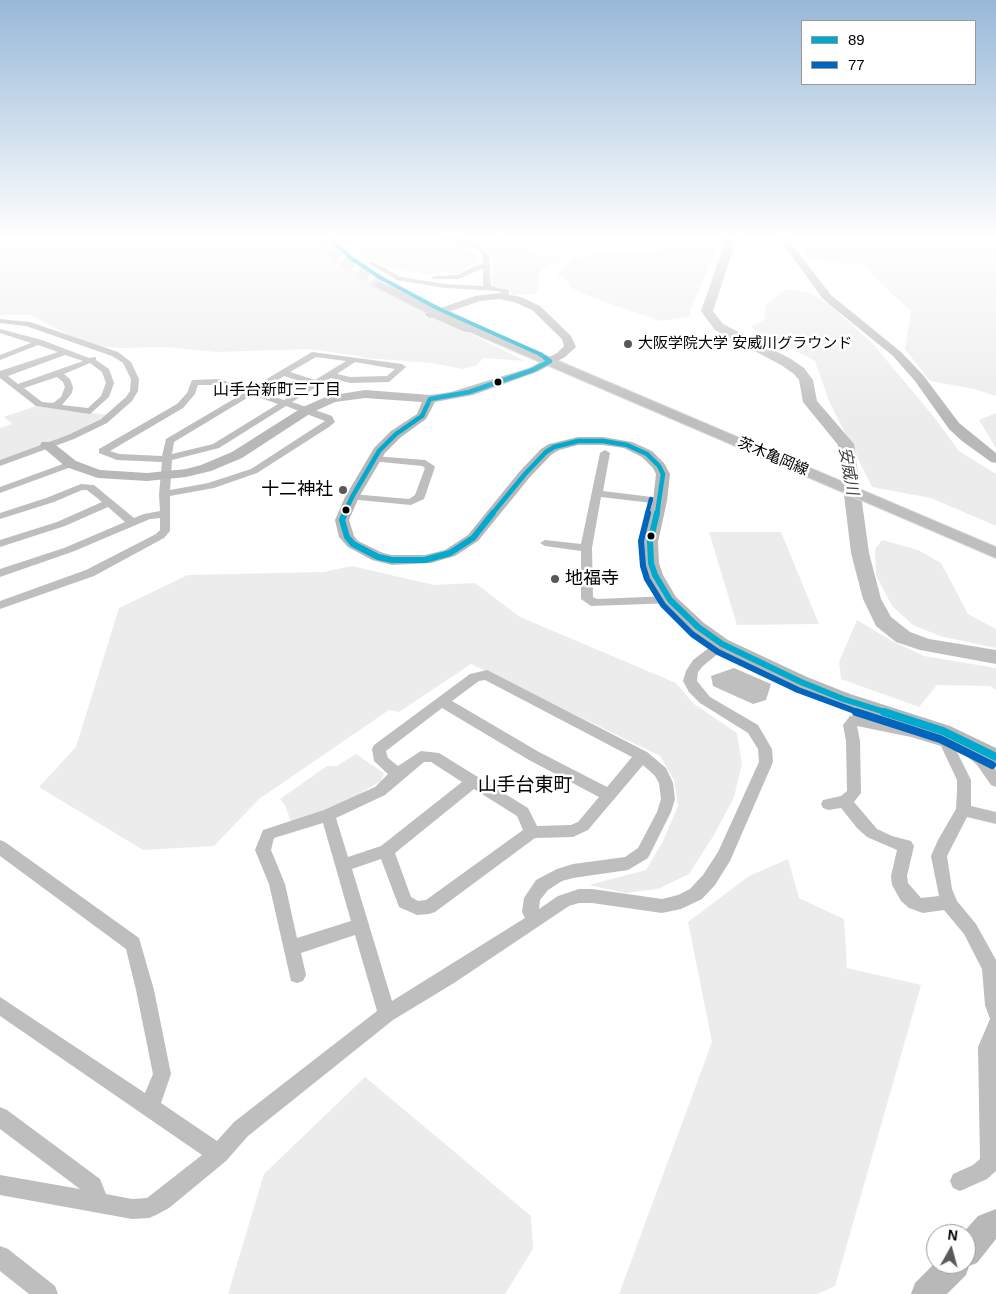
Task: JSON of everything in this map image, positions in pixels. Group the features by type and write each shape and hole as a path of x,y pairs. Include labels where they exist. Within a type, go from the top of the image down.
{"main road":[{"name":"茨木亀岡線","path":"409,297 434,311 557,361 996,553"}],"street":[{"path":"434,311 479,298 495,297"},
{"path":"47,445 71,464 91,471 113,476 165,476 206,468 237,456 307,410 332,399 376,394 430,399 469,392 557,361 570,347 568,338 536,308 525,301 507,297"},
{"path":"827,297 892,349 919,378 954,426 992,456"},
{"path":"0,321 18,322 34,326 109,352 127,362 134,374 135,385 129,399 104,421 77,434 0,463"},
{"path":"0,340 34,326"},
{"path":"0,331 90,360 102,366 110,383 105,397 90,411 39,404 1,374"},
{"path":"0,358 38,342"},
{"path":"1,374 65,352"},
{"path":"18,387 58,374 109,352"},
{"path":"0,605 90,573 160,536 165,531 164,494 168,441 315,354 402,368 389,380 350,380 330,375"},
{"path":"164,494 227,481 254,471 330,422 329,418 307,410 285,403 251,392 219,382 195,382 191,394 180,406 102,451 127,459 166,459 216,446 285,403 316,383 330,375 353,360"},
{"path":"283,373 316,383"},
{"path":"55,406 64,399 69,387 67,382 58,374"},
{"path":"430,399 422,416 386,443 374,459 352,497 342,520 346,537 353,544 378,558 409,561 425,560 450,553 473,538 539,457 554,446 565,443 603,440 628,445 647,454 659,466 662,474 660,501 649,552 655,575 670,600 698,627 722,644 801,682 843,699 943,731 968,746 996,757"},
{"path":"605,453 586,548 587,599 595,603 670,600"},
{"path":"352,497 411,502 420,497 430,467 425,463 374,459"},
{"path":"0,490 71,464"},
{"path":"0,516 50,500 81,487 90,487 133,522"},
{"path":"596,493 660,501"},
{"path":"0,544 61,524 109,503"},
{"path":"0,573 68,550 148,516 164,514"},
{"path":"545,543 586,548"},
{"path":"0,1185 136,1210 149,1208 162,1201 219,1154 242,1129 387,1014 448,978 564,902 579,896 662,906 681,902 696,894 709,880 724,856 766,762 765,749 753,729 705,700 694,689 690,681 692,671 698,663 722,644"},
{"path":"398,774 381,761 380,749 474,677 487,675 642,756 660,772 666,783 668,799 664,812 643,853 628,863 573,871 557,876 542,885 532,898 530,912 538,918"},
{"path":"442,702 534,756 610,795"},
{"path":"828,804 845,802 854,793 853,741 850,725 855,720 911,732 946,743 968,746 982,761 996,782"},
{"path":"946,743 964,780 963,810 939,856 944,889 949,902 970,929 992,968 996,1013"},
{"path":"297,975 276,884 263,850 268,834 328,815 380,791 421,756 434,757 523,812 532,832"},
{"path":"386,851 404,902 417,908 429,907 532,832 573,831 583,826 642,756"},
{"path":"343,865 386,851 473,781"},
{"path":"845,802 862,824 872,833 888,841 906,846 899,876 900,885 907,896 915,903 923,906 949,902"},
{"path":"963,810 996,818"},
{"path":"328,815 387,1014"},
{"path":"0,847 133,944 145,990 162,1074 150,1106"},
{"path":"291,948 361,926"},
{"path":"0,1006 219,1154"},
{"path":"960,1181 980,1172 990,1163 987,1047 996,1025"},
{"path":"0,1117 93,1186 99,1204"},
{"path":"976,1240 988,1226 996,1224"},
{"path":"0,1257 47,1294"},
{"path":"926,1294 945,1274"}],"shaded area":[{"path":"0,297 397,297 525,361 484,358 475,366 463,369 431,363 366,358 309,349 217,352 166,347 122,348 96,346 80,341 30,315 0,315"},
{"path":"592,297 696,297 690,311 691,316 661,321"},
{"path":"776,297 817,297 829,304 874,345 934,417 959,451 996,474 996,526 931,498 872,487 829,401 815,361 750,327 764,320 766,305"},
{"path":"896,297 996,297 996,396 974,389 930,381 905,349 911,311"},
{"path":"36,406 107,415 69,435 0,461 0,428 12,424 4,417"},
{"path":"996,413 996,448 979,420"},
{"path":"709,532 781,532 819,624 737,625"},
{"path":"882,540 918,550 941,563 968,614 996,629 996,648 940,636 913,625 892,606 876,575 875,549"},
{"path":"352,566 434,585 475,583 520,617 676,683 694,704 737,733 742,764 734,797 714,835 689,874 658,889 625,893 589,885 646,870 662,843 678,806 674,780 660,756 471,664 399,712 389,710 259,799 214,846 143,850 39,787 76,747 119,608 188,575 324,572"},
{"path":"857,620 892,641 924,656 996,668 996,690 990,686 937,685 919,707 841,679 839,662"},
{"path":"734,668 771,684 766,700 753,704 713,686 711,676"},
{"path":"356,754 384,773 381,781 344,803 291,822 285,805 280,799 327,766 337,766"},
{"path":"788,859 799,898 844,919 847,968 921,985 835,1286 817,1294 619,1294 712,1042 688,922 749,876"},
{"path":"365,1077 531,1216 533,1249 505,1294 228,1294 264,1174"}],"waterway":[{"name":"安威川","path":"712,297 707,311 719,327 786,362 799,371 806,380 810,402 846,444 860,553 872,599 883,621 903,637 927,645 996,657"}],"transit line":[{"name":"89","path":"417,297 540,354 550,361"},
{"name":"89","path":"430,399 469,392 533,370 550,361"},
{"name":"89","path":"430,399 422,416 396,434 379,451 352,497 342,520 347,537 353,544 378,557 392,560 425,560 450,553 473,538 525,474 546,452 554,447 578,441 603,441 627,445 647,454 659,466 663,474 660,501 650,542 651,563 655,575 670,600 698,627 722,644 801,682 843,699 943,731 996,757"},
{"name":"77","path":"651,499 641,541 643,566 647,579 663,605 692,634 718,652 798,690 840,707 940,739 992,765"}],"place":[{"name":"大阪学院大学 安威川グラウンド","path":"628,344"},
{"name":"十二神社","path":"343,490"},
{"name":"地福寺","path":"555,579"}],"district":[{"name":"山手台新町三丁目","path":"277,391"},
{"name":"山手台東町","path":"525,786"}]}
